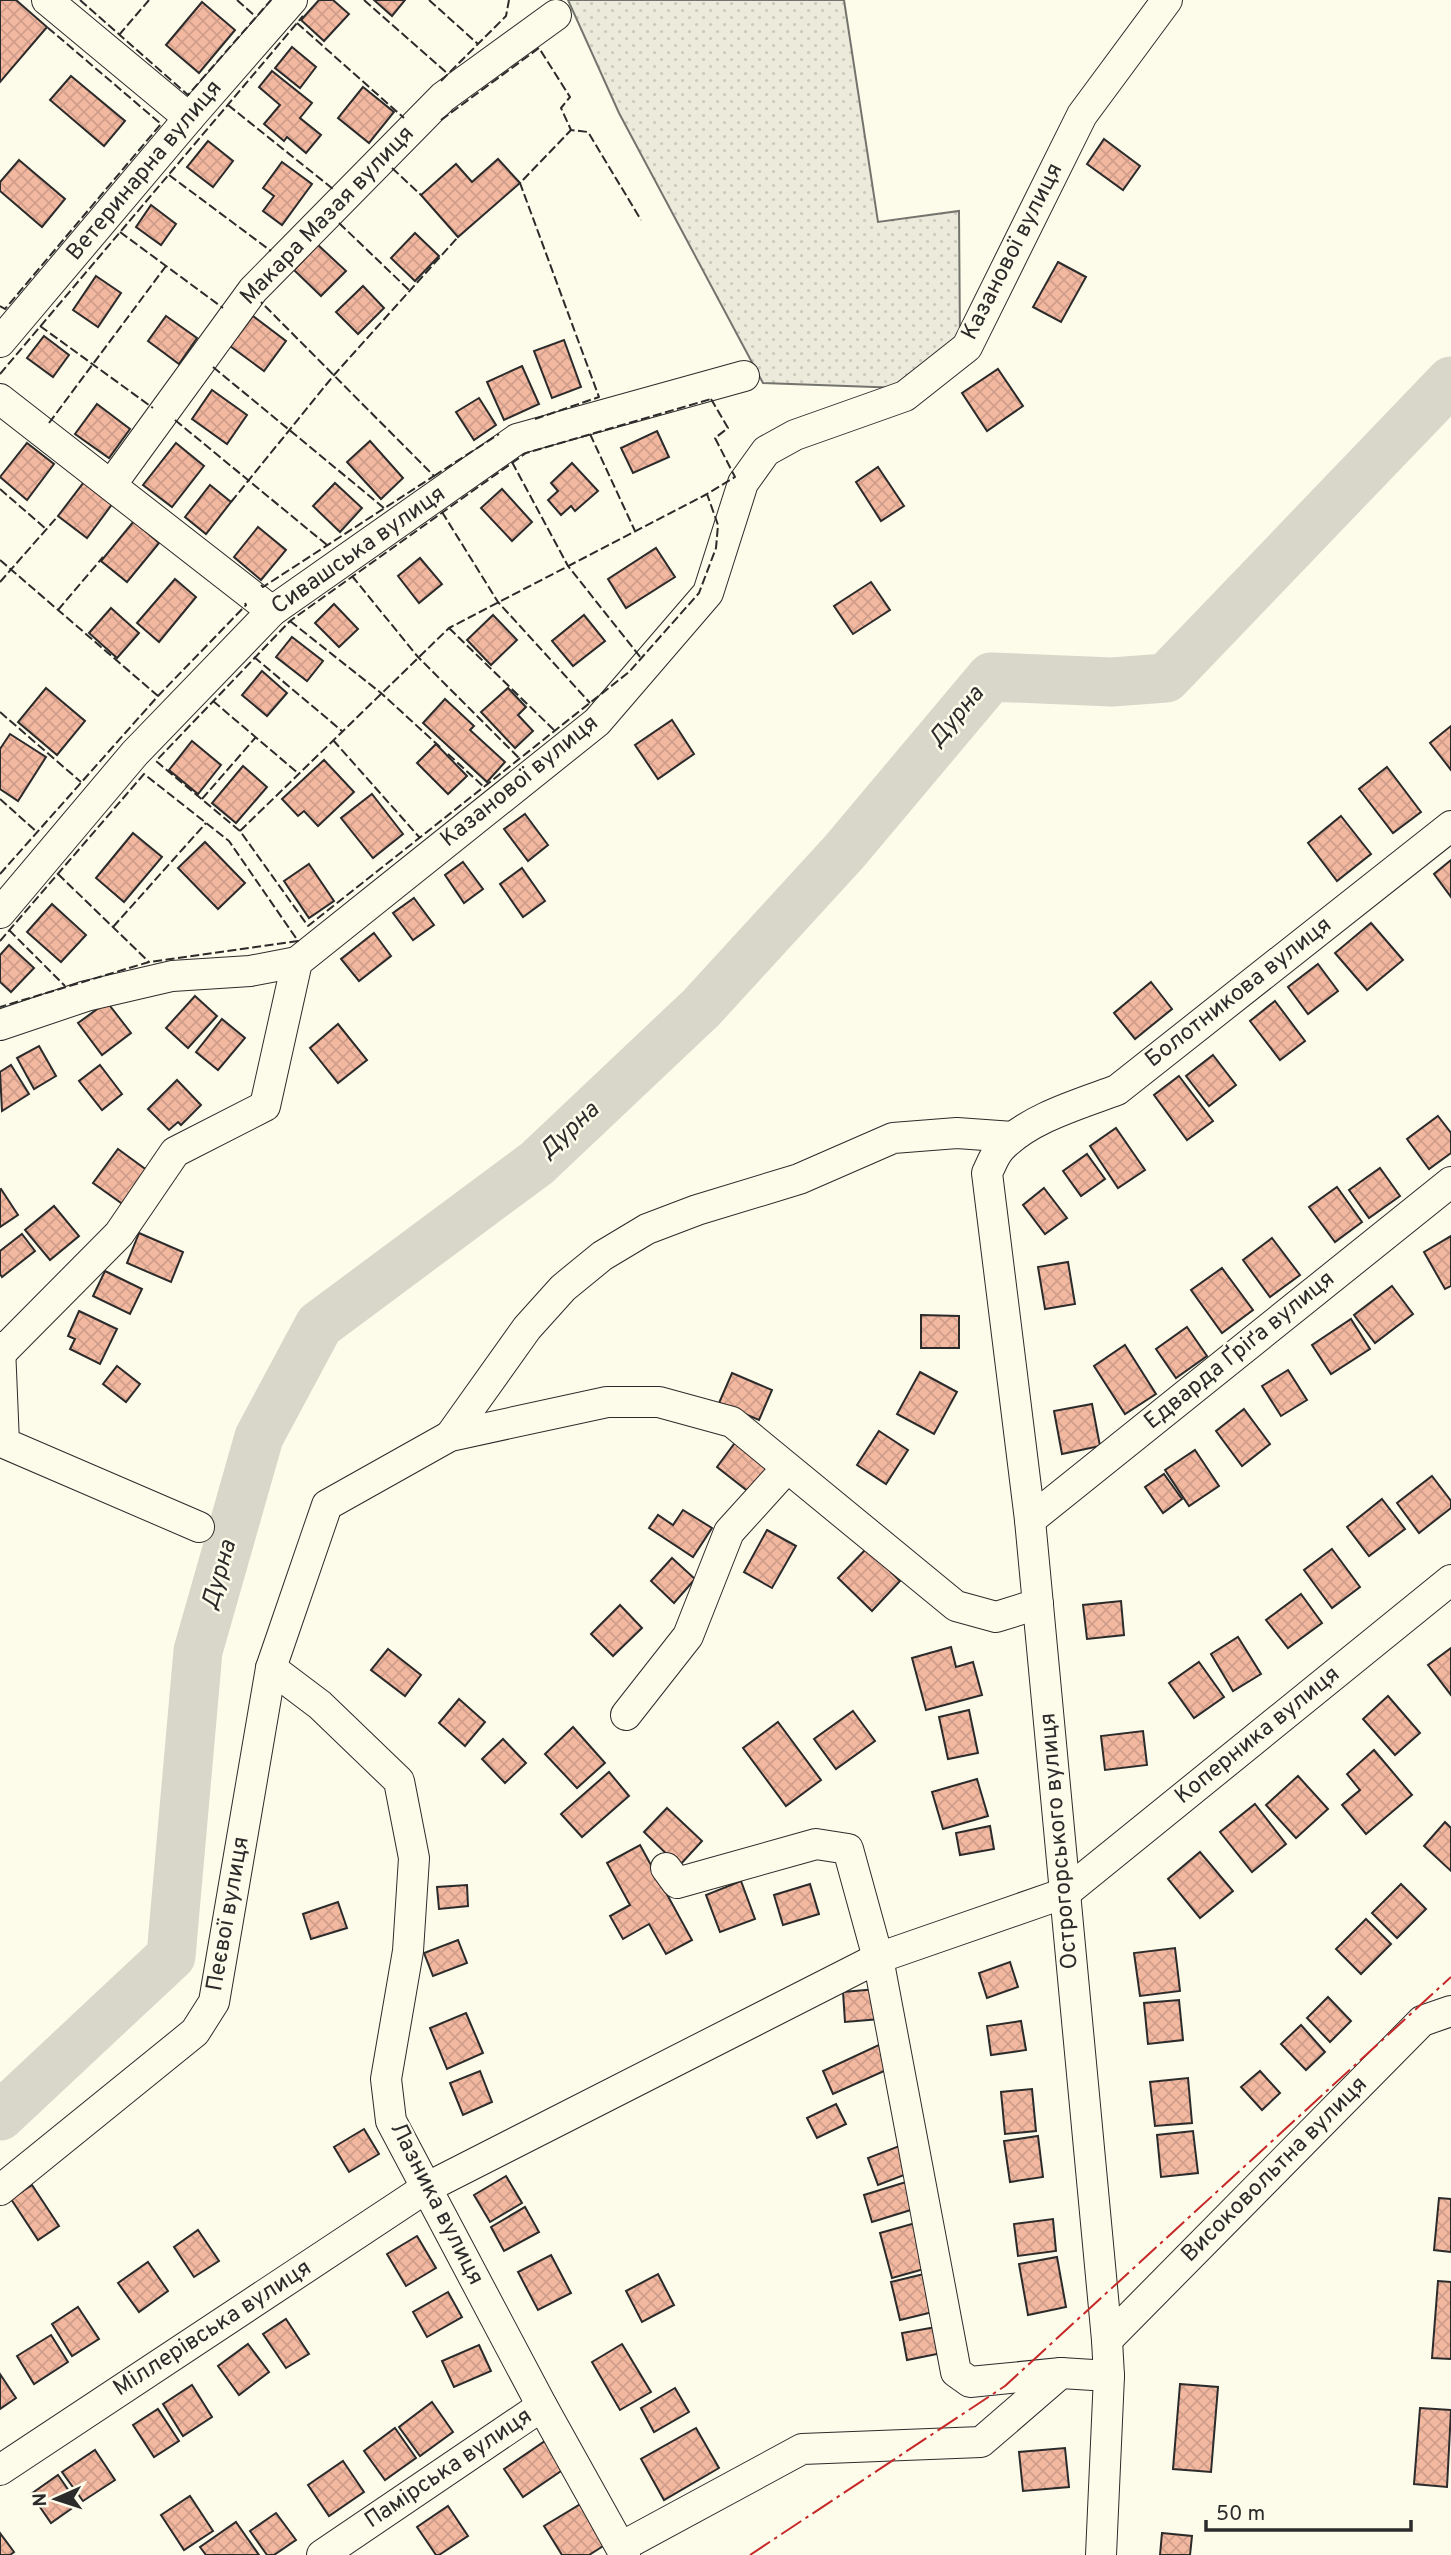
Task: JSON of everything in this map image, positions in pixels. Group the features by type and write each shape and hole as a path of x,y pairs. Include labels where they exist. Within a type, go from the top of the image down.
{"street":[{"path":"47,0 189,118"},
{"name":"Ветеринарна вулиця","path":"0,342 292,0"},
{"name":"Казанової вулиця","path":"297,962 597,722 708,593 743,483 766,451 795,435 905,396 967,347 1082,115 1167,0"},
{"name":"Макара Мазая вулиця","path":"111,485 253,290 443,97 556,15"},
{"name":"Сивашська вулиця","path":"0,913 135,754 272,611 517,439 744,376"},
{"path":"0,399 272,611"},
{"name":"Болотникова вулиця","path":"1013,1137 1054,1114 1116,1090 1451,826"},
{"path":"0,1025 86,996 172,975 250,971 297,962 265,1106 175,1152 119,1234 1,1351 4,1443 199,1527"},
{"path":"450,1436 527,1328 563,1288 602,1256 647,1229 697,1210 799,1178 893,1139 957,1133 1013,1137"},
{"name":"Острогорського вулиця","path":"1013,1137 998,1151 987,1173 1030,1520 1107,2340 1109,2376 1101,2555"},
{"name":"Едварда Ґріґа вулиця","path":"1030,1520 1451,1182"},
{"path":"450,1436 607,1402 659,1402 732,1422 956,1606 996,1617 1038,1604"},
{"name":"Пеєвої вулиця","path":"0,2190 195,2032 214,2003 271,1668 327,1505 450,1436"},
{"path":"626,1715 688,1636 729,1532 787,1468"},
{"name":"Коперника вулиця","path":"878,1958 1065,1893 1451,1580"},
{"name":"Лазника вулиця","path":"271,1668 320,1705 399,1781 414,1858 408,1951 386,2079 391,2121 542,2406 623,2551"},
{"path":"666,1868 677,1883 816,1844 848,1849 878,1958 956,2371 970,2382 1062,2373 1109,2376"},
{"name":"Міллерівська вулиця","path":"0,2470 426,2189 878,1958"},
{"name":"Високовольтна вулиця","path":"1107,2340 1422,2021 1451,2011"},
{"path":"623,2551 802,2449 981,2442 1062,2373"},
{"name":"Памірська вулиця","path":"322,2555 542,2406"}],"shaded area":[{"path":"568,0 844,0 878,222 959,211 960,344 902,388 763,383 619,113"}],"building":[{"path":"0,0 16,0 47,27 0,82"},
{"path":"319,0 333,0 349,14 324,41 301,20"},
{"path":"374,0 405,0 392,16"},
{"path":"202,2 235,30 199,73 166,45"},
{"path":"292,47 316,67 300,88 275,68"},
{"path":"272,71 312,103 300,118 321,135 306,153 287,137 284,141 264,124 280,105 259,87"},
{"path":"71,76 125,121 104,146 50,100"},
{"path":"363,87 394,112 369,143 338,118"},
{"path":"1104,139 1140,166 1123,190 1087,164"},
{"path":"208,141 233,161 213,187 187,167"},
{"path":"498,159 520,183 458,237 421,195 456,164 472,182"},
{"path":"19,160 65,199 42,227 0,191 0,182"},
{"path":"282,162 312,184 282,225 263,211 274,196 263,188"},
{"path":"151,205 176,224 161,245 136,227"},
{"path":"415,233 439,256 415,281 391,258"},
{"path":"318,245 346,271 321,296 294,270"},
{"path":"1058,262 1086,277 1061,322 1033,307"},
{"path":"96,276 121,293 98,327 73,310"},
{"path":"363,286 384,308 358,334 336,312"},
{"path":"166,316 197,338 179,364 148,341"},
{"path":"253,316 286,341 264,371 230,346"},
{"path":"44,336 69,355 53,377 27,358"},
{"path":"564,340 581,387 552,398 534,351"},
{"path":"522,366 539,404 504,420 487,382"},
{"path":"998,369 1023,406 987,431 962,393"},
{"path":"212,390 247,415 227,444 192,419"},
{"path":"479,398 496,425 474,440 456,412"},
{"path":"97,404 130,429 109,458 75,434"},
{"path":"657,431 669,457 633,473 621,448"},
{"path":"370,441 403,478 381,499 347,462"},
{"path":"27,443 54,464 27,500 0,477"},
{"path":"176,443 204,466 172,507 143,485"},
{"path":"572,463 598,491 575,511 571,506 561,515 548,500 558,491 551,483"},
{"path":"878,467 904,506 881,521 856,482"},
{"path":"84,482 113,503 87,538 58,516"},
{"path":"335,483 362,508 340,532 313,506"},
{"path":"210,485 231,502 206,534 185,517"},
{"path":"502,489 532,522 512,541 481,508"},
{"path":"134,521 159,543 127,582 101,561"},
{"path":"258,527 286,550 261,580 234,557"},
{"path":"656,548 675,577 626,608 608,579"},
{"path":"420,558 442,584 419,603 398,576"},
{"path":"175,579 196,597 159,642 137,623"},
{"path":"871,582 890,610 853,634 834,606"},
{"path":"334,604 358,629 339,647 315,623"},
{"path":"111,608 139,633 117,658 89,633"},
{"path":"493,615 517,640 491,665 467,640"},
{"path":"584,615 605,641 573,666 552,641"},
{"path":"292,637 323,661 307,681 276,657"},
{"path":"262,671 287,693 267,716 242,695"},
{"path":"46,688 85,721 57,755 18,722"},
{"path":"508,688 526,707 518,715 533,731 515,748 481,712"},
{"path":"445,699 474,726 470,730 505,762 487,782 423,723"},
{"path":"672,720 694,754 658,779 635,745"},
{"path":"1451,726 1451,770 1430,743"},
{"path":"10,734 46,757 18,801 0,789 0,749"},
{"path":"192,741 221,765 198,794 169,770"},
{"path":"436,744 467,776 448,794 417,763"},
{"path":"324,760 354,792 318,826 304,811 298,816 282,799"},
{"path":"243,766 267,787 236,823 212,803"},
{"path":"1387,767 1421,812 1393,833 1359,789"},
{"path":"372,794 403,834 373,858 341,818"},
{"path":"525,814 548,845 528,861 504,829"},
{"path":"1341,816 1371,854 1337,881 1308,843"},
{"path":"133,833 162,857 124,902 96,878"},
{"path":"205,842 245,883 218,909 178,868"},
{"path":"1451,860 1451,897 1434,874"},
{"path":"463,862 483,889 464,903 445,875"},
{"path":"309,864 334,901 309,918 284,881"},
{"path":"522,868 545,901 523,917 500,884"},
{"path":"414,898 434,925 413,940 393,913"},
{"path":"52,904 86,935 61,962 27,932"},
{"path":"1371,923 1403,960 1367,990 1335,953"},
{"path":"374,933 391,956 359,981 341,959"},
{"path":"9,945 34,968 11,992 0,982 0,955"},
{"path":"1318,964 1338,991 1308,1014 1288,987"},
{"path":"1151,982 1172,1009 1135,1039 1114,1013"},
{"path":"195,996 217,1016 188,1048 166,1028"},
{"path":"1275,1001 1305,1041 1280,1060 1250,1021"},
{"path":"107,1002 131,1033 102,1055 78,1023"},
{"path":"222,1019 245,1038 218,1070 196,1052"},
{"path":"338,1024 367,1060 338,1083 310,1048"},
{"path":"39,1046 56,1076 34,1089 17,1058"},
{"path":"1213,1055 1236,1085 1209,1106 1186,1076"},
{"path":"11,1065 29,1094 2,1111 0,1072"},
{"path":"100,1065 122,1094 102,1110 79,1081"},
{"path":"1179,1076 1213,1121 1187,1140 1154,1095"},
{"path":"177,1080 201,1105 181,1125 178,1122 169,1130 148,1109"},
{"path":"1438,1116 1451,1133 1451,1153 1429,1169 1407,1139"},
{"path":"1116,1128 1145,1170 1118,1188 1090,1146"},
{"path":"118,1149 148,1171 124,1205 93,1183"},
{"path":"1087,1154 1105,1179 1081,1196 1063,1171"},
{"path":"1380,1168 1400,1196 1369,1218 1349,1190"},
{"path":"1337,1187 1362,1222 1335,1242 1309,1207"},
{"path":"1044,1188 1067,1218 1045,1234 1023,1205"},
{"path":"0,1190 18,1215 0,1227"},
{"path":"54,1206 79,1236 50,1260 25,1230"},
{"path":"139,1233 183,1252 171,1282 127,1263"},
{"path":"22,1234 35,1251 2,1277 0,1251"},
{"path":"1451,1236 1451,1286 1445,1289 1424,1252"},
{"path":"1272,1238 1300,1275 1270,1297 1243,1260"},
{"path":"1068,1262 1075,1304 1045,1309 1038,1267"},
{"path":"1222,1268 1253,1310 1222,1333 1191,1290"},
{"path":"105,1271 142,1289 130,1314 93,1296"},
{"path":"1392,1286 1413,1314 1375,1343 1354,1315"},
{"path":"79,1311 117,1329 100,1364 70,1349 75,1339 68,1336"},
{"path":"921,1315 959,1316 959,1348 921,1348"},
{"path":"1351,1319 1370,1349 1331,1374 1312,1345"},
{"path":"1187,1327 1207,1356 1176,1378 1156,1349"},
{"path":"1125,1345 1156,1394 1125,1414 1094,1366"},
{"path":"117,1366 140,1384 126,1402 103,1384"},
{"path":"1288,1370 1307,1400 1281,1416 1262,1386"},
{"path":"920,1372 957,1392 934,1434 897,1414"},
{"path":"732,1373 772,1390 759,1420 719,1403"},
{"path":"1092,1404 1100,1446 1062,1454 1054,1411"},
{"path":"1244,1409 1270,1444 1242,1466 1216,1431"},
{"path":"879,1431 908,1450 886,1484 857,1465"},
{"path":"740,1436 773,1461 749,1492 717,1467"},
{"path":"1195,1450 1219,1486 1189,1506 1165,1470"},
{"path":"1164,1474 1182,1499 1163,1513 1145,1487"},
{"path":"1432,1476 1451,1501 1451,1508 1419,1533 1397,1503"},
{"path":"1382,1499 1405,1529 1369,1556 1347,1527"},
{"path":"683,1510 712,1528 693,1557 649,1528 658,1515 673,1525"},
{"path":"767,1530 796,1546 772,1588 744,1572"},
{"path":"867,1548 900,1581 872,1611 838,1578"},
{"path":"1332,1549 1360,1587 1332,1608 1304,1570"},
{"path":"672,1558 695,1579 674,1603 651,1581"},
{"path":"1301,1594 1322,1623 1288,1648 1266,1620"},
{"path":"1121,1601 1124,1635 1087,1639 1083,1605"},
{"path":"620,1605 642,1628 613,1656 591,1634"},
{"path":"1238,1637 1261,1674 1233,1691 1211,1654"},
{"path":"951,1647 956,1667 973,1662 982,1695 926,1710 912,1658"},
{"path":"1451,1648 1451,1695 1428,1665"},
{"path":"388,1649 421,1675 405,1696 371,1670"},
{"path":"1199,1662 1224,1697 1194,1718 1169,1683"},
{"path":"1388,1696 1420,1733 1395,1755 1363,1719"},
{"path":"459,1699 485,1722 465,1746 439,1723"},
{"path":"969,1710 978,1753 948,1759 939,1717"},
{"path":"853,1711 875,1741 836,1769 814,1739"},
{"path":"778,1722 821,1780 786,1806 743,1748"},
{"path":"573,1727 605,1763 577,1788 545,1754"},
{"path":"1143,1731 1147,1765 1105,1770 1101,1736"},
{"path":"503,1739 526,1763 505,1783 482,1759"},
{"path":"1374,1750 1412,1795 1366,1834 1342,1805 1360,1790 1347,1774"},
{"path":"609,1772 629,1796 582,1837 561,1814"},
{"path":"1298,1776 1328,1809 1296,1838 1266,1805"},
{"path":"977,1779 988,1816 943,1829 932,1792"},
{"path":"1255,1804 1286,1844 1252,1872 1220,1832"},
{"path":"667,1808 702,1841 679,1866 644,1832"},
{"path":"1445,1822 1451,1828 1451,1871 1424,1846"},
{"path":"990,1826 994,1849 960,1855 956,1833"},
{"path":"640,1845 692,1940 666,1954 649,1924 623,1939 610,1916 630,1905 607,1863"},
{"path":"1200,1852 1233,1891 1200,1918 1168,1879"},
{"path":"741,1881 755,1919 720,1932 706,1895"},
{"path":"810,1884 819,1914 783,1925 774,1895"},
{"path":"1401,1884 1426,1909 1397,1938 1372,1913"},
{"path":"467,1885 468,1906 439,1909 437,1887"},
{"path":"338,1902 347,1928 311,1939 303,1914"},
{"path":"1366,1919 1391,1944 1361,1974 1336,1949"},
{"path":"458,1940 467,1963 433,1976 424,1953"},
{"path":"1175,1948 1180,1991 1140,1996 1134,1953"},
{"path":"1010,1962 1018,1987 987,1998 979,1973"},
{"path":"877,1989 880,2019 845,2022 843,1992"},
{"path":"1328,1997 1351,2021 1330,2042 1307,2018"},
{"path":"1179,2000 1183,2040 1148,2044 1144,2003"},
{"path":"466,2013 483,2053 447,2069 430,2028"},
{"path":"1021,2021 1026,2050 991,2055 987,2026"},
{"path":"1301,2025 1325,2052 1306,2070 1281,2044"},
{"path":"883,2043 893,2067 833,2094 823,2071"},
{"path":"480,2071 492,2102 463,2115 450,2083"},
{"path":"1260,2071 1280,2093 1262,2110 1241,2087"},
{"path":"1188,2078 1192,2123 1155,2126 1150,2082"},
{"path":"1032,2089 1036,2131 1005,2134 1001,2092"},
{"path":"836,2104 846,2124 817,2138 807,2118"},
{"path":"364,2129 379,2154 349,2172 334,2147"},
{"path":"1193,2131 1198,2173 1161,2177 1157,2135"},
{"path":"1038,2136 1043,2177 1010,2182 1004,2141"},
{"path":"902,2145 912,2172 878,2185 868,2158"},
{"path":"506,2176 522,2203 490,2222 474,2195"},
{"path":"906,2182 914,2209 872,2222 864,2195"},
{"path":"32,2185 59,2226 38,2240 11,2199"},
{"path":"1439,2198 1451,2199 1451,2252 1434,2250"},
{"path":"525,2207 539,2232 504,2251 491,2227"},
{"path":"1053,2219 1056,2251 1018,2256 1014,2224"},
{"path":"919,2222 931,2267 892,2278 880,2233"},
{"path":"198,2230 219,2261 194,2277 174,2247"},
{"path":"417,2236 436,2268 406,2286 387,2254"},
{"path":"551,2255 571,2293 538,2310 518,2272"},
{"path":"1057,2257 1066,2307 1028,2315 1019,2264"},
{"path":"148,2262 168,2291 139,2312 118,2283"},
{"path":"928,2273 937,2311 900,2320 891,2282"},
{"path":"658,2274 674,2305 642,2322 626,2291"},
{"path":"1438,2281 1451,2282 1451,2359 1432,2358"},
{"path":"448,2292 462,2317 427,2337 413,2312"},
{"path":"78,2307 99,2339 72,2356 52,2324"},
{"path":"286,2319 309,2354 286,2368 263,2334"},
{"path":"942,2326 947,2352 907,2360 902,2333"},
{"path":"51,2335 68,2362 34,2384 17,2356"},
{"path":"248,2344 269,2372 239,2395 218,2366"},
{"path":"622,2344 651,2392 620,2410 592,2362"},
{"path":"479,2345 491,2371 454,2387 442,2361"},
{"path":"0,2374 16,2398 0,2409"},
{"path":"1180,2384 1218,2387 1211,2472 1173,2469"},
{"path":"192,2385 212,2417 183,2436 163,2404"},
{"path":"675,2388 689,2412 654,2432 641,2408"},
{"path":"432,2402 453,2432 420,2456 399,2427"},
{"path":"1420,2408 1451,2410 1447,2487 1414,2484"},
{"path":"158,2409 179,2441 154,2457 133,2425"},
{"path":"395,2428 416,2458 385,2480 364,2451"},
{"path":"696,2428 719,2468 664,2500 641,2459"},
{"path":"545,2441 564,2469 523,2497 504,2469"},
{"path":"1065,2448 1069,2487 1023,2491 1019,2452"},
{"path":"95,2450 115,2480 83,2501 62,2472"},
{"path":"343,2461 364,2492 329,2516 308,2485"},
{"path":"58,2475 78,2504 51,2523 31,2494"},
{"path":"190,2496 213,2531 184,2550 161,2515"},
{"path":"584,2502 608,2543 589,2555 562,2555 544,2526"},
{"path":"448,2506 468,2536 436,2555 417,2527"},
{"path":"276,2513 296,2540 274,2555 267,2555 250,2531"},
{"path":"236,2522 259,2555 206,2555 200,2547"},
{"path":"0,2533 14,2552 10,2555 0,2555"},
{"path":"1162,2533 1192,2536 1190,2555 1160,2555"}],"waterway":[{"name":"Дурна","path":"0,2116 171,1956 198,1651 259,1437 319,1325 537,1163 701,1008 844,852 991,677 1112,682 1166,678 1451,381"}],"fence":[{"path":"80,0 188,95 271,0"},
{"path":"119,35 149,0"},
{"path":"237,0 256,17"},
{"path":"364,0 448,74"},
{"path":"429,0 478,44"},
{"path":"441,81 506,16 509,0"},
{"path":"0,374 303,16"},
{"path":"297,23 404,118"},
{"path":"0,306 5,309 161,124 47,27"},
{"path":"441,120 539,48 570,97 561,108 571,130 588,132 641,220"},
{"path":"228,105 333,189"},
{"path":"535,419 599,397 520,183 571,130"},
{"path":"392,168 421,195"},
{"path":"169,175 271,251"},
{"path":"339,223 410,291"},
{"path":"120,232 223,308"},
{"path":"231,502 334,375 458,237"},
{"path":"49,423 166,266"},
{"path":"261,302 434,476 263,587 261,585"},
{"path":"40,326 153,408"},
{"path":"213,367 384,508"},
{"path":"711,399 728,428 715,438 735,477 707,494 718,525 716,548 699,593 629,672 308,926 240,831 156,761 290,621 526,453 711,399"},
{"path":"175,420 327,545"},
{"path":"434,476 499,434"},
{"path":"590,434 635,531"},
{"path":"512,462 568,566 641,658"},
{"path":"0,489 46,529"},
{"path":"240,831 449,628 707,494"},
{"path":"442,512 498,602 590,703"},
{"path":"0,582 58,516"},
{"path":"58,610 103,557"},
{"path":"0,560 158,696"},
{"path":"352,576 418,657 520,759"},
{"path":"0,874 158,696 245,603"},
{"path":"290,621 381,693 440,747"},
{"path":"449,628 555,731"},
{"path":"254,657 342,731"},
{"path":"213,701 299,774"},
{"path":"0,712 81,782"},
{"path":"202,799 256,737"},
{"path":"333,740 420,838"},
{"path":"448,754 484,787"},
{"path":"0,941 144,774 229,841 298,941 149,962 0,1007"},
{"path":"0,799 37,832"},
{"path":"113,927 206,823"},
{"path":"58,874 149,962"},
{"path":"9,930 65,986"}],"power":[{"path":"750,2555 1005,2386 1451,1977"}]}
